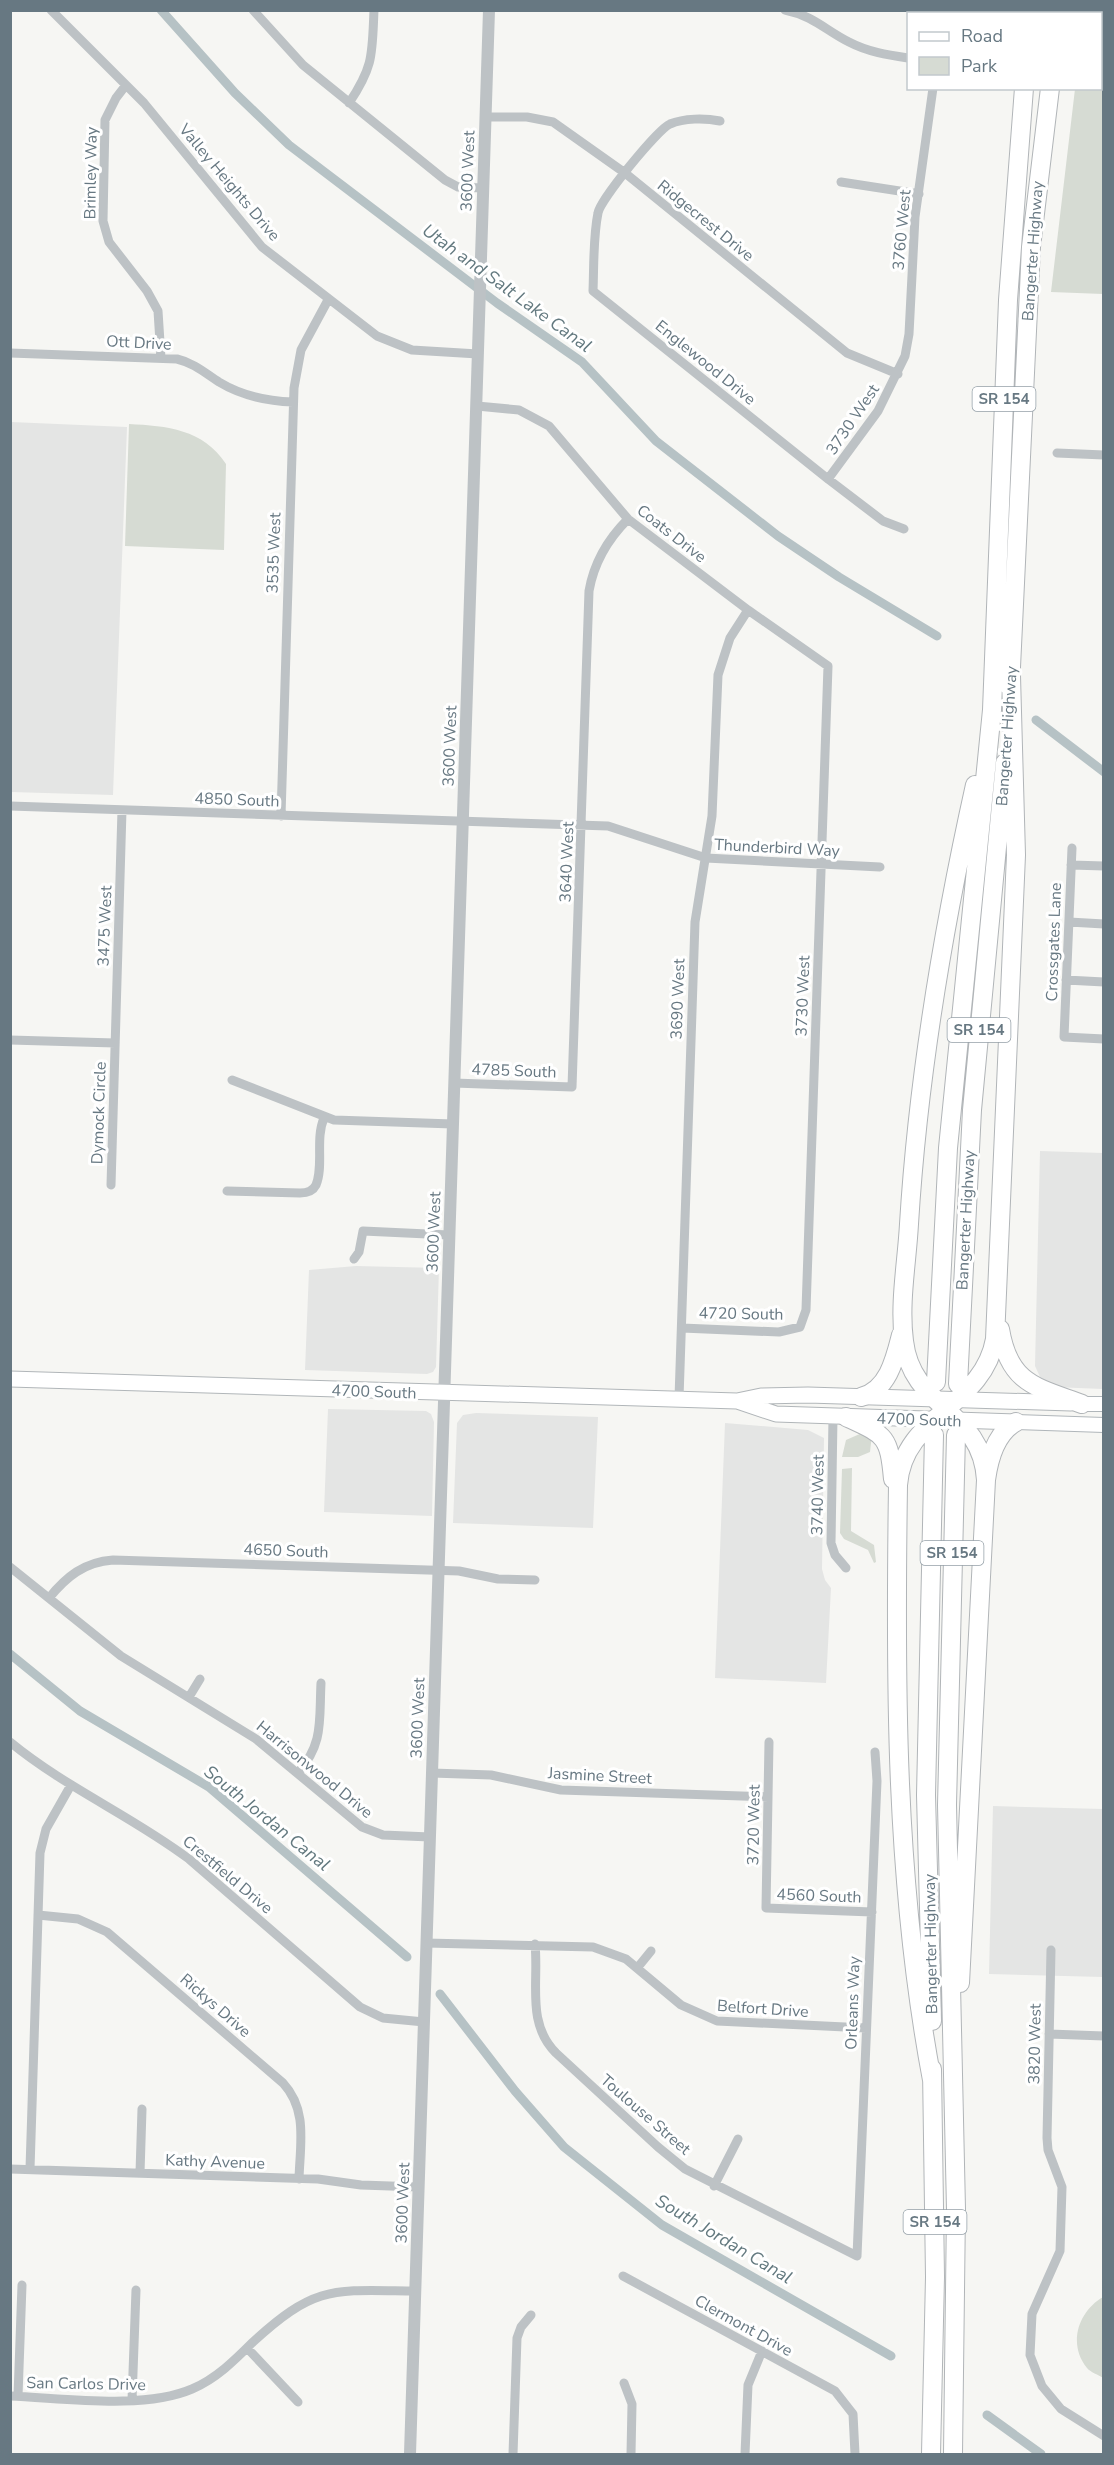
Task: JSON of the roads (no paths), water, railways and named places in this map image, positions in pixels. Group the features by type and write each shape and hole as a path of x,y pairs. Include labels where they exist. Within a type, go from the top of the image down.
{"highway":[{"name":"Bangerter Highway","path":"953,2454 956,2297 954,2068 947,1771 948,1148 992,710 1008,300 1024,90"},
{"name":"Bangerter Highway","path":"931,2454 935,2277 932,1950 926,1795 946,1409 1003,792 1011,676 1030,258 1034,204 1050,90"},
{"path":"932,2080 917,1987 900,1797 896,1672 899,1476 903,1459 916,1435 977,1381 988,1365 993,1348 998,1309 1016,855 1011,676"},
{"path":"986,1480 981,1450 911,1369 905,1349 903,1322 912,1177 923,1080 954,886 992,710"},
{"path":"998,1309 1003,1345 1017,1374 1029,1384 1082,1404"},
{"path":"861,1396 873,1392 884,1381 895,1357 903,1322"},
{"path":"839,1417 874,1430 889,1446 898,1510"},
{"path":"954,2068 986,1480 992,1455 1000,1437 1016,1422"}],"main road":[{"name":"4700 South","path":"10,1379 430,1393 444,1390 737,1401 770,1396 861,1396 1016,1422 1104,1425"},
{"name":"4700 South","path":"737,1401 765,1412 839,1417 946,1409 1104,1404"}],"street":[{"name":"Valley Heights Drive","path":"51,10 158,119 255,240 328,300 368,330 394,344 436,353 478,354"},
{"path":"253,10 303,64 451,185 483,188"},
{"path":"349,103 365,78 370,64 374,10"},
{"name":"3600 West","path":"410,2454 489,10"},
{"path":"785,10 823,17 847,41 869,52 907,58"},
{"name":"Brimley Way","path":"126,85 112,104 105,120 103,221 113,248 147,291 158,311 161,358"},
{"name":"3760 West","path":"898,374 909,334 919,194 933,90"},
{"name":"Ridgecrest Drive","path":"486,117 527,117 553,122 625,173 847,353 898,374"},
{"path":"625,173 655,135 670,124 697,119 720,121"},
{"name":"Englewood Drive","path":"625,173 598,210 593,291 828,479 883,520 904,529"},
{"path":"841,182 919,194"},
{"name":"3535 West","path":"281,816 293,402 301,350 328,300"},
{"name":"Ott Drive","path":"10,352 161,358 189,362 219,381 250,396 293,402"},
{"name":"3730 West","path":"828,479 878,411 898,374"},
{"name":"Coats Drive","path":"477,406 519,410 549,426 628,519 748,610 828,666"},
{"path":"1057,453 1104,455"},
{"name":"3640 West","path":"572,1087 587,639 592,575 606,546 628,519"},
{"name":"3690 West","path":"678,1398 695,922 713,801 718,675 730,638 748,610"},
{"name":"3730 West","path":"800,1327 806,1310 828,666"},
{"name":"4850 South","path":"10,806 463,822"},
{"name":"3475 West","path":"115,1043 122,810"},
{"name":"Thunderbird Way","path":"463,822 608,826 705,858 822,866 880,867"},
{"name":"Crossgates Lane","path":"1072,848 1064,1037 1104,1039"},
{"path":"1071,865 1104,866"},
{"path":"1069,922 1104,924"},
{"path":"1066,980 1104,982"},
{"path":"10,1040 115,1043"},
{"name":"Dymock Circle","path":"111,1185 115,1043"},
{"path":"232,1080 324,1118 343,1121 453,1124"},
{"name":"4785 South","path":"454,1083 572,1087"},
{"path":"227,1191 300,1193 311,1191 316,1184 319,1137 324,1118"},
{"path":"354,1259 359,1252 363,1231 449,1235"},
{"name":"4720 South","path":"682,1328 779,1332 800,1327"},
{"name":"3740 West","path":"839,1417 831,1543 835,1555 846,1568"},
{"name":"4650 South","path":"49,1599 73,1573 96,1562 113,1560 438,1570 470,1572 498,1579 536,1580"},
{"name":"Harrisonwood Drive","path":"10,1567 121,1656 256,1739 368,1831 383,1835 430,1837"},
{"path":"189,1697 200,1679"},
{"path":"298,1773 313,1754 318,1743 321,1683"},
{"name":"Crestfield Drive","path":"10,1742 40,1766 189,1858 360,2007 383,2018 424,2022"},
{"name":"3720 West","path":"766,1908 769,1742"},
{"name":"Orleans Way","path":"857,2256 877,1781 875,1752"},
{"name":"Jasmine Street","path":"432,1773 491,1775 561,1790 768,1797"},
{"path":"30,2169 38,1915 43,1837 71,1785"},
{"name":"4560 South","path":"766,1908 872,1912"},
{"name":"Rickys Drive","path":"38,1915 78,1919 107,1932 283,2083 295,2098 301,2116 299,2179"},
{"name":"Belfort Drive","path":"426,1943 535,1944 601,1949 638,1967 681,2005 717,2021 866,2028"},
{"name":"Toulouse Street","path":"535,1944 536,2015 538,2028 547,2044 658,2147 685,2169 714,2186 857,2256"},
{"name":"3820 West","path":"1051,1950 1047,2139 1048,2150 1062,2187 1060,2251 1032,2314 1030,2355 1042,2386 1061,2409 1104,2436"},
{"path":"638,1967 651,1951"},
{"path":"1049,2034 1104,2036"},
{"path":"140,2173 142,2109"},
{"path":"714,2186 738,2139"},
{"name":"Kathy Avenue","path":"10,2169 299,2179 419,2187"},
{"name":"Clermont Drive","path":"623,2276 835,2391 847,2404 855,2424 855,2454"},
{"path":"14,2396 22,2285"},
{"path":"132,2400 136,2289"},
{"name":"San Carlos Drive","path":"14,2396 157,2399 192,2389 220,2372 281,2316 318,2296 350,2289 415,2291"},
{"path":"513,2454 518,2338 521,2327 531,2315"},
{"path":"247,2348 298,2402"},
{"path":"745,2454 748,2385 762,2351"},
{"path":"624,2383 632,2404 631,2454"}],"waterway":[{"name":"Utah and Salt Lake Canal","path":"161,10 235,93 289,145 497,303 582,362 656,441 778,536 839,577 937,636"},
{"name":"Utah and Salt Lake Canal","path":"1036,720 1104,772"},
{"name":"South Jordan Canal","path":"10,1654 80,1711 209,1787 407,1957"},
{"name":"South Jordan Canal","path":"440,1994 515,2091 564,2147 662,2225 891,2356"},
{"name":"South Jordan Canal","path":"987,2415 1041,2454"}]}
